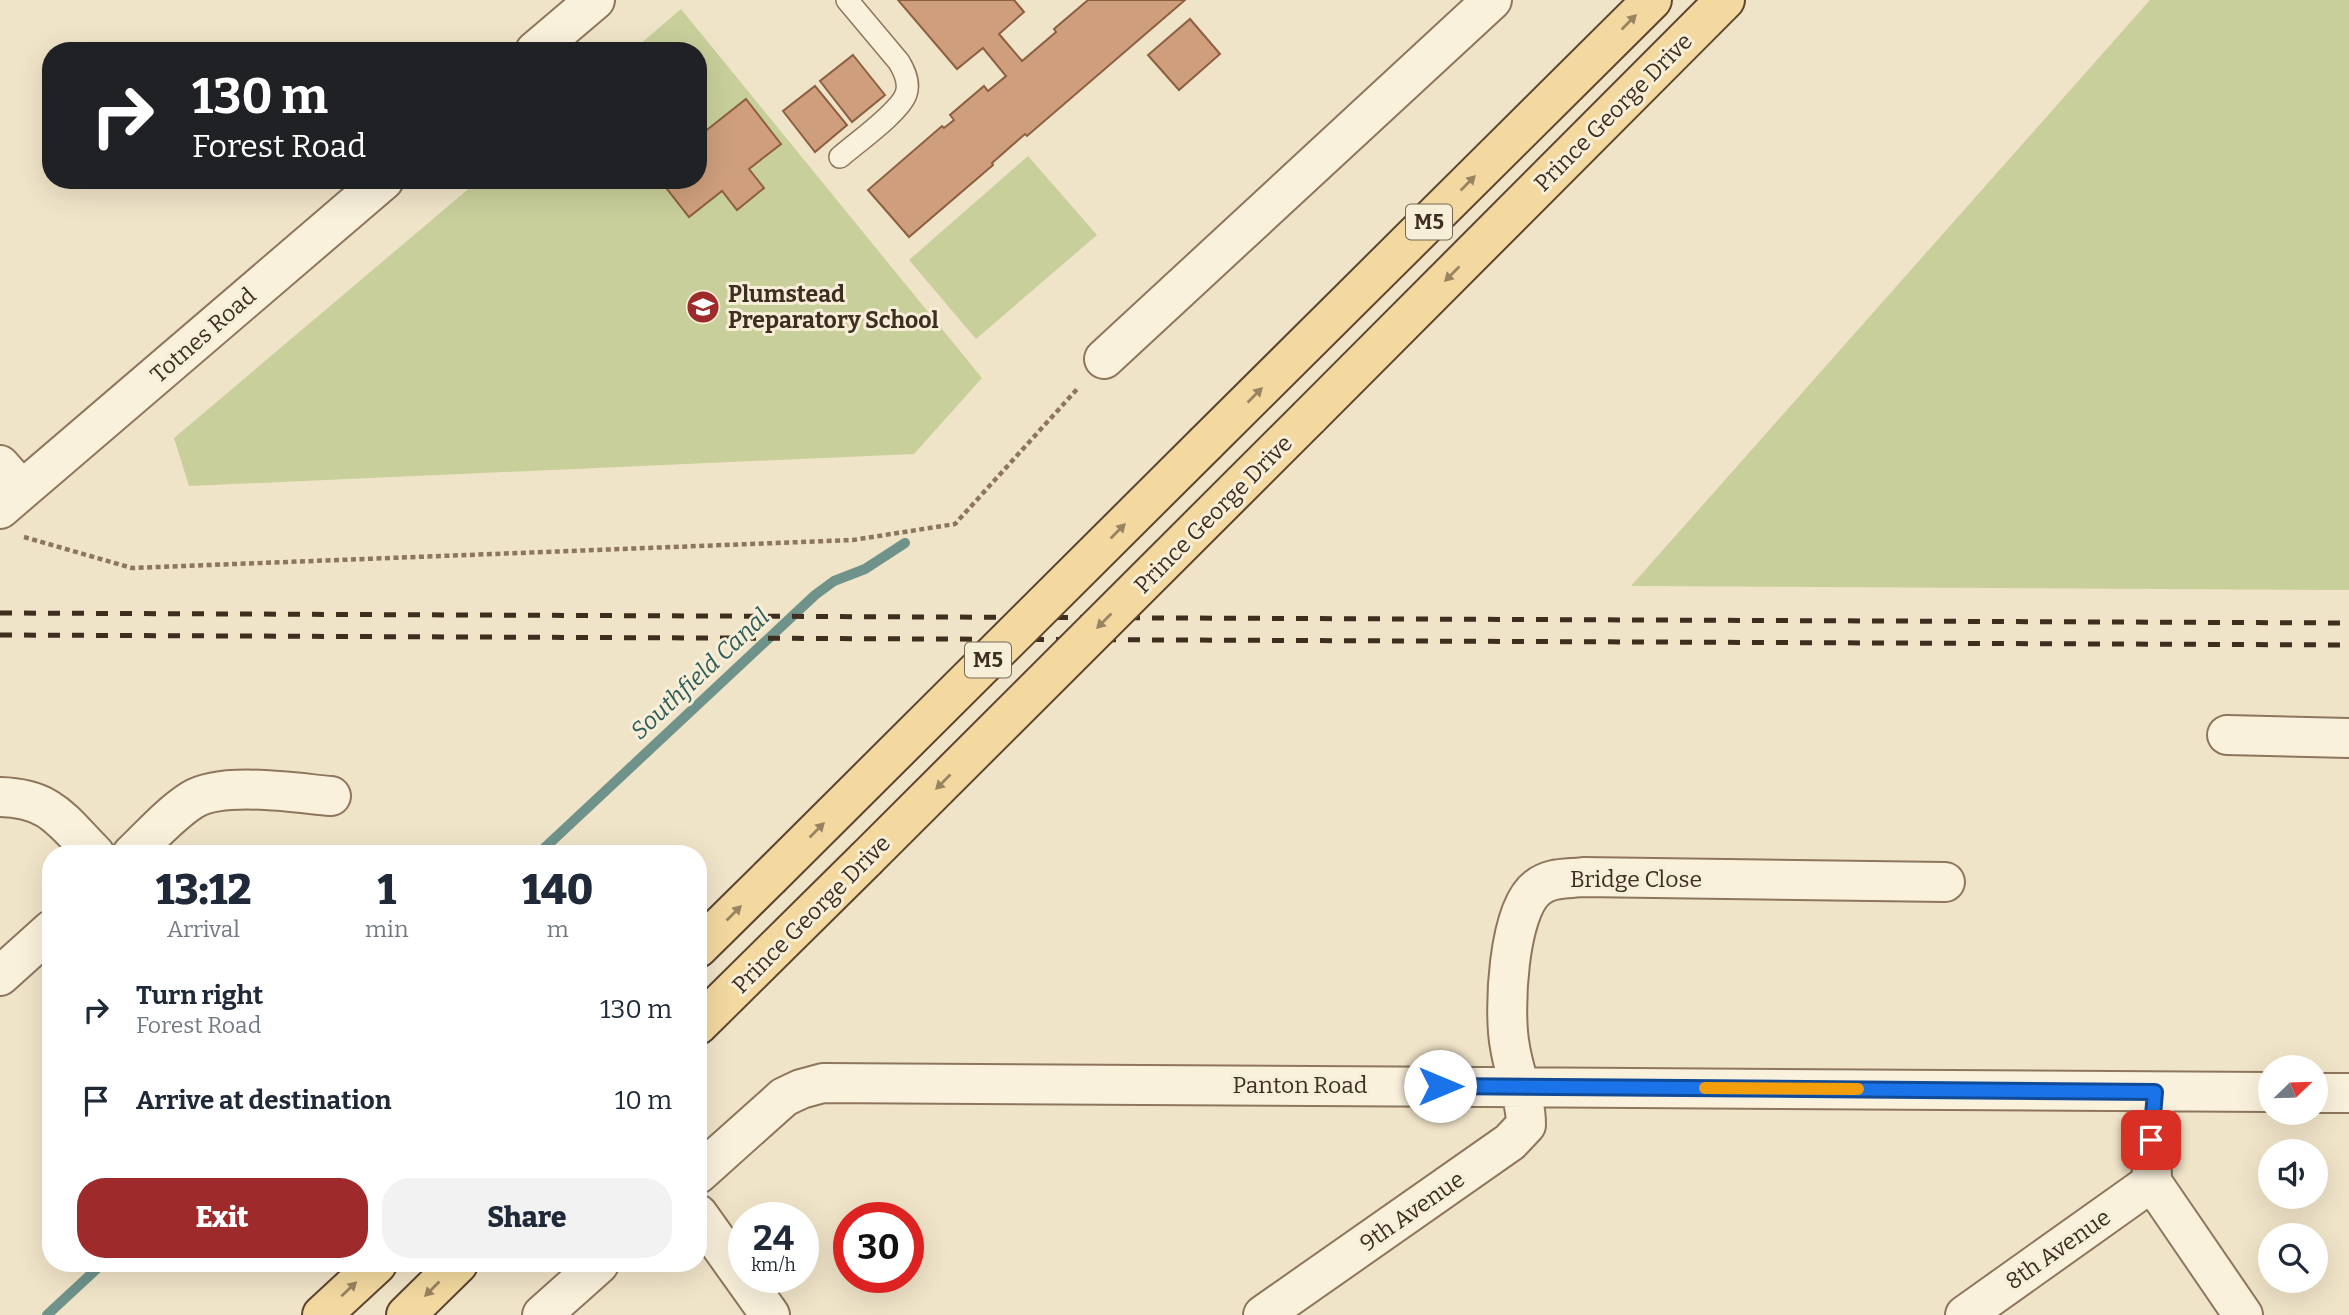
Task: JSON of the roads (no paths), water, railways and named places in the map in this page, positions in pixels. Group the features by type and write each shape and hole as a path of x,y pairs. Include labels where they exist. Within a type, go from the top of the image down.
{"main road":[{"name":"M5","path":"707,939 1652,0"},
{"name":"Prince George Drive","path":"707,1016 1725,0"},
{"path":"322,1315 368,1272"},
{"path":"406,1315 450,1272"}],"street":[{"path":"545,42 594,0"},
{"path":"1104,359 1492,0"},
{"name":"Totnes Road","path":"9,499 373,189"},
{"path":"2227,736 2349,738"},
{"path":"142,845 193,799 209,793 265,791 331,796"},
{"path":"0,797 22,797 38,803 60,816 87,845"},
{"name":"Bridge Close","path":"1522,1087 1510,1050 1508,1033 1511,948 1521,909 1535,888 1551,880 1583,877 1945,882"},
{"path":"0,976 42,937"},
{"name":"Panton Road","path":"707,1166 784,1097 823,1083 2258,1092"},
{"name":"9th Avenue","path":"1263,1315 1510,1142 1526,1125 1522,1087"},
{"path":"2155,1092 2151,1140 2152,1182 2243,1315"},
{"path":"2328,1093 2349,1093"},
{"name":"8th Avenue","path":"1965,1315 2152,1182"},
{"path":"707,1227 770,1315"},
{"path":"541,1315 590,1272"}],"lane":[{"path":"840,157 901,104 908,86 900,62 846,0"}],"waterway":[{"name":"Southfield Canal","path":"548,845 815,595 834,581 865,569 905,543"},
{"name":"Southfield Canal","path":"47,1315 93,1272"}],"railway":[{"path":"0,613 2349,623"},
{"path":"0,635 2349,645"}],"place":[{"name":"Plumstead Preparatory School","path":"703,307"}]}
